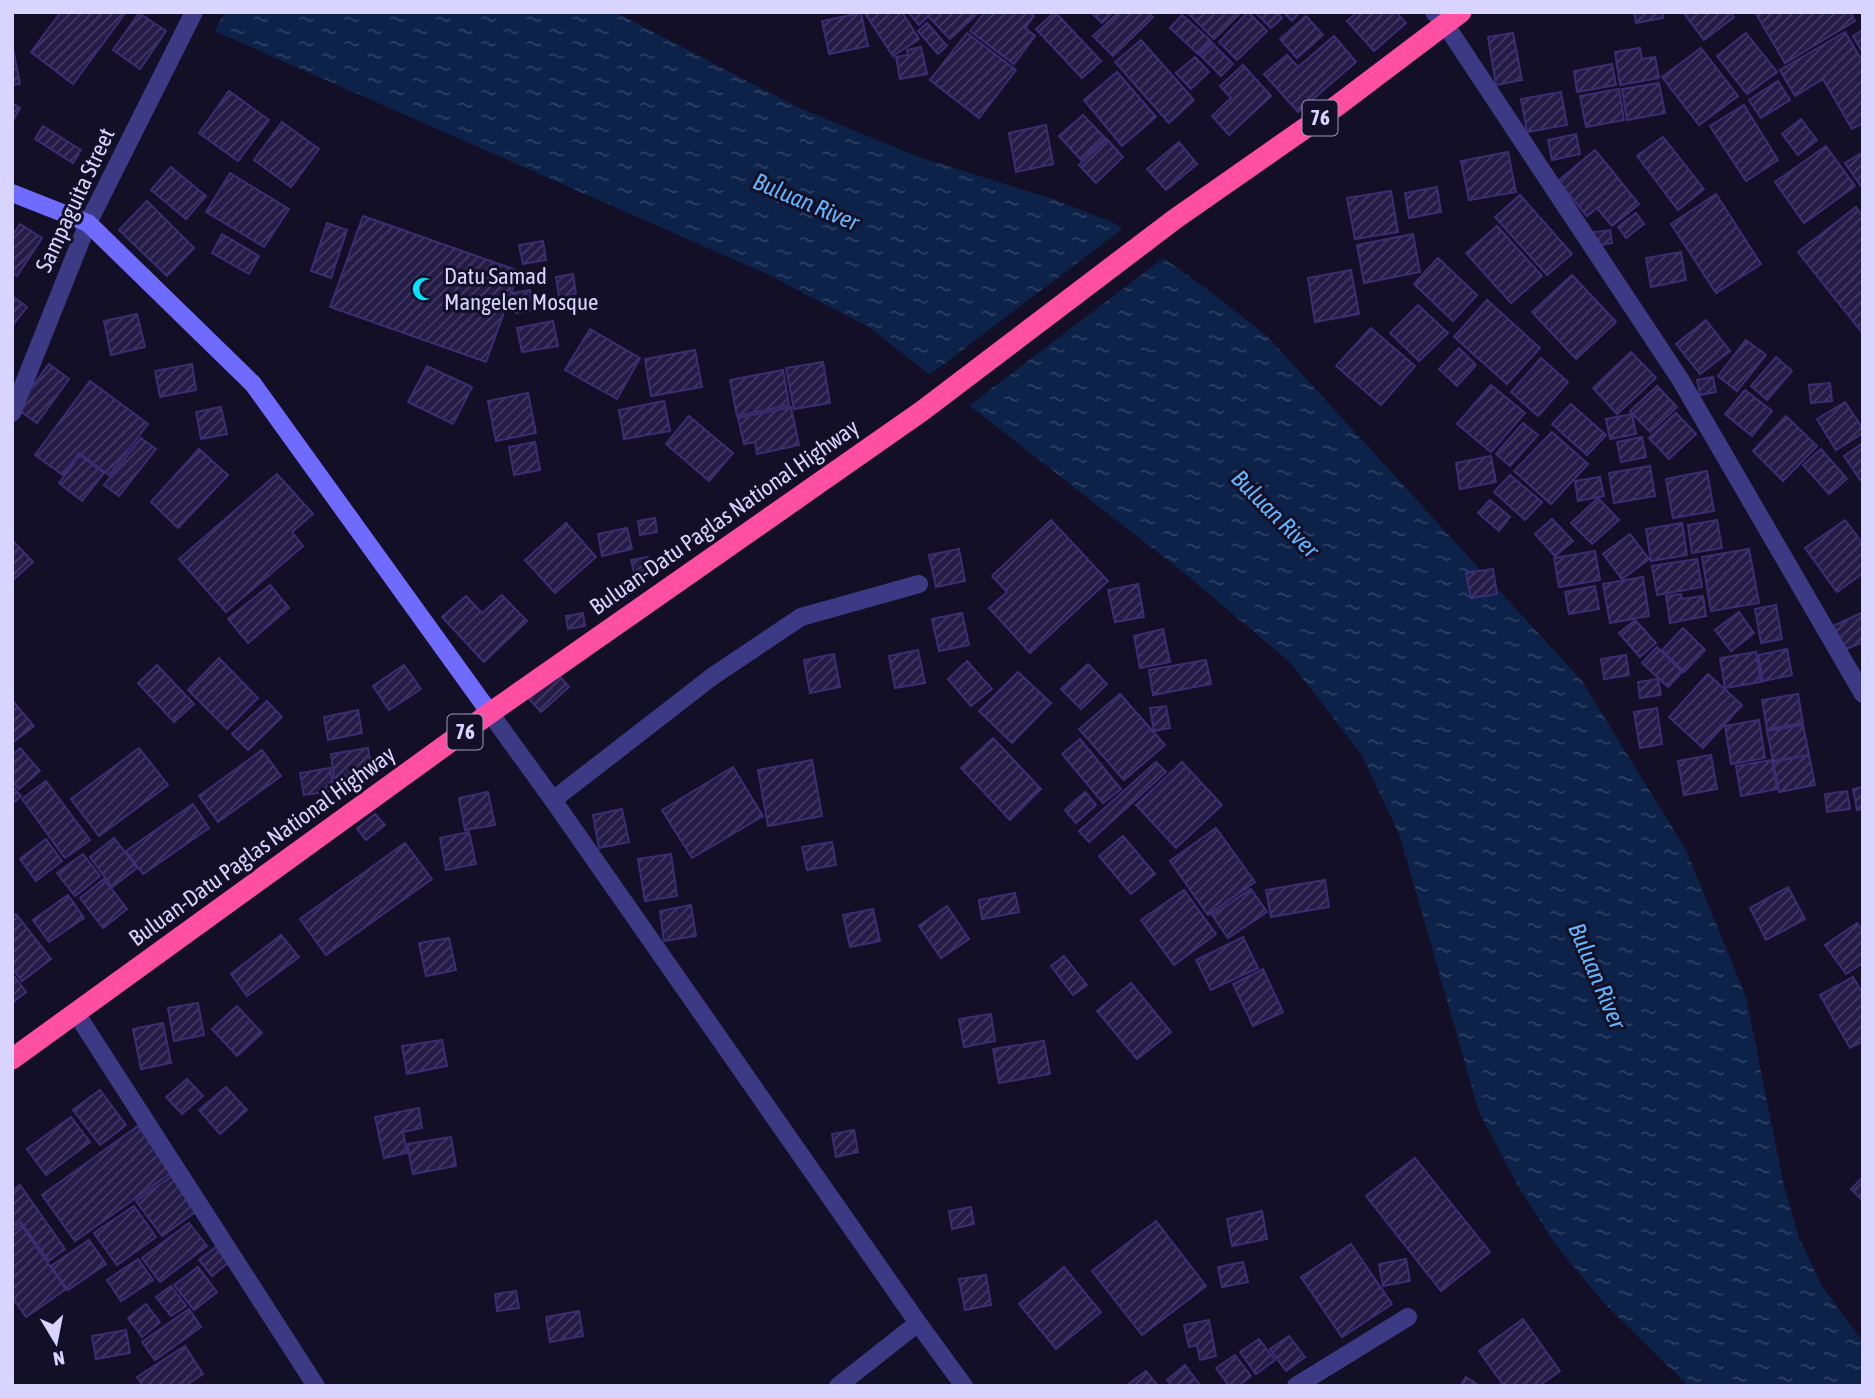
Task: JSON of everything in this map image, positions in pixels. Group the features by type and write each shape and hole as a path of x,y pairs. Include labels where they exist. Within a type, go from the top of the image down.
{"highway":[{"name":"Buluan-Datu Paglas National Highway","path":"12,1059 490,713 922,411 1175,219 1334,108 1447,16"}],"street":[{"name":"Sampaguita Street","path":"12,413 88,223 194,12"},
{"path":"1447,16 1680,379 1863,694"},
{"path":"12,193 88,223 253,384 553,800 964,1386"},
{"path":"553,800 713,676 801,617 919,584"},
{"path":"76,1013 316,1386"},
{"path":"1296,1386 1408,1317"},
{"path":"838,1386 918,1323"}],"water":[{"name":"Buluan River","path":"171,12 615,12 797,107 919,157 1053,199 1114,223 1211,292 1268,337 1582,681 1686,850 1746,997 1783,1181 1799,1238 1822,1286 1863,1342 1863,1386 1688,1386 1603,1302 1555,1244 1518,1186 1479,1112 1400,836 1361,754 1290,662 1184,573 870,328 767,274"}],"pier":[{"path":"168,12 225,12 213,34"},
{"path":"1125,227 1166,256 966,408 927,377"}],"building":[{"path":"61,12 126,12 73,84 31,52"},
{"path":"864,12 902,12 919,39 893,56"},
{"path":"908,12 979,12 950,39 928,16 919,25"},
{"path":"985,12 1029,12 1034,16 1025,28 1035,36 1014,64 970,31"},
{"path":"1055,12 1101,61 1082,78 1036,29"},
{"path":"1091,12 1113,12 1102,23"},
{"path":"1119,12 1148,12 1153,17 1113,56 1093,36"},
{"path":"1187,12 1241,12 1214,39"},
{"path":"1248,12 1267,31 1237,60 1219,42"},
{"path":"1255,12 1277,12 1282,18 1271,28"},
{"path":"1283,12 1300,12 1292,21"},
{"path":"1357,12 1396,12 1406,23 1374,51 1347,21"},
{"path":"1634,12 1663,12 1663,18 1636,23"},
{"path":"1683,12 1730,12 1734,17 1704,40"},
{"path":"1755,12 1850,12 1855,21 1785,63"},
{"path":"139,13 166,31 140,69 113,50"},
{"path":"861,13 868,46 829,54 822,21"},
{"path":"1182,15 1211,41 1198,54 1170,28"},
{"path":"1306,16 1323,35 1297,58 1280,39"},
{"path":"927,23 947,46 938,54 918,31"},
{"path":"1863,30 1863,53 1853,36"},
{"path":"1845,32 1863,62 1863,123 1852,129 1823,79 1795,96 1780,70"},
{"path":"967,33 1016,70 979,118 930,80"},
{"path":"1513,33 1522,80 1496,85 1488,37"},
{"path":"1746,33 1777,72 1747,94 1717,56"},
{"path":"1334,36 1356,62 1298,112 1264,74 1287,55 1298,67"},
{"path":"1141,40 1194,100 1169,123 1115,62"},
{"path":"1212,43 1233,64 1221,76 1200,55"},
{"path":"12,44 20,84 12,85"},
{"path":"921,47 927,74 900,79 896,57 908,55 907,50"},
{"path":"1640,48 1642,59 1655,57 1659,78 1620,85 1615,52"},
{"path":"1701,48 1738,96 1699,125 1662,77"},
{"path":"1195,57 1209,72 1191,89 1176,73"},
{"path":"1612,64 1616,85 1577,92 1574,71"},
{"path":"1243,65 1271,96 1229,135 1212,116 1231,98 1220,86"},
{"path":"1117,72 1156,117 1122,146 1084,100"},
{"path":"1778,81 1790,100 1761,118 1749,100"},
{"path":"1659,83 1665,113 1627,120 1622,89"},
{"path":"1619,89 1624,120 1586,127 1580,96"},
{"path":"229,91 269,120 238,161 199,133"},
{"path":"1561,92 1567,125 1527,132 1521,99"},
{"path":"12,103 20,108 12,122"},
{"path":"1744,105 1778,160 1746,181 1710,126"},
{"path":"1083,115 1105,138 1081,160 1059,136"},
{"path":"1801,119 1817,140 1798,155 1782,134"},
{"path":"282,122 319,149 291,187 254,160"},
{"path":"1046,125 1053,164 1016,172 1009,133"},
{"path":"43,126 81,150 73,163 35,139"},
{"path":"1576,134 1580,154 1552,160 1548,140"},
{"path":"1663,137 1704,189 1678,210 1637,156"},
{"path":"1107,139 1123,157 1096,183 1079,165"},
{"path":"1179,142 1197,164 1166,190 1147,169"},
{"path":"1826,146 1855,186 1804,223 1775,182"},
{"path":"1595,150 1639,204 1612,226 1597,208 1587,216 1558,181"},
{"path":"1508,152 1516,192 1469,200 1461,161"},
{"path":"1863,152 1863,189 1845,163"},
{"path":"171,167 206,196 186,219 151,190"},
{"path":"230,173 289,209 264,247 206,212"},
{"path":"1437,187 1441,212 1409,218 1405,193"},
{"path":"1391,191 1398,232 1355,239 1347,198"},
{"path":"1716,194 1761,264 1716,293 1671,224"},
{"path":"1520,195 1572,254 1547,275 1495,217"},
{"path":"147,201 194,248 167,276 119,230"},
{"path":"1856,207 1863,216 1863,334 1798,252"},
{"path":"1636,213 1644,224 1626,238 1618,227"},
{"name":"Datu Samad Mangelen Mosque","path":"363,216 519,271 486,362 330,307"},
{"path":"327,223 347,230 331,278 311,271"},
{"path":"20,224 42,238 17,276 12,273 12,236"},
{"path":"1497,226 1542,276 1511,303 1466,253"},
{"path":"1610,230 1612,243 1596,246 1594,232"},
{"path":"222,234 259,256 249,274 212,253"},
{"path":"1413,234 1420,272 1364,283 1357,245"},
{"path":"543,241 546,260 523,264 519,245"},
{"path":"1681,252 1686,280 1651,287 1646,258"},
{"path":"1438,258 1477,295 1453,321 1414,284"},
{"path":"1351,270 1359,314 1315,322 1308,278"},
{"path":"573,274 576,294 559,297 556,277"},
{"path":"1572,275 1616,322 1576,359 1532,312"},
{"path":"530,290 533,310 516,313 513,293"},
{"path":"12,296 27,307 12,326"},
{"path":"1487,300 1540,348 1507,384 1454,337"},
{"path":"1418,305 1448,333 1419,361 1390,333"},
{"path":"137,314 145,347 111,355 104,321"},
{"path":"1706,320 1730,351 1700,374 1676,344"},
{"path":"553,321 558,346 522,352 517,328"},
{"path":"1371,328 1415,366 1381,405 1336,366"},
{"path":"590,329 640,358 617,399 565,370"},
{"path":"1746,340 1766,355 1737,391 1718,376"},
{"path":"1459,348 1476,365 1457,386 1439,369"},
{"path":"695,350 702,387 651,396 645,359"},
{"path":"1631,352 1656,378 1617,414 1593,388"},
{"path":"1776,357 1792,371 1767,400 1751,386"},
{"path":"1541,358 1568,382 1538,416 1511,392"},
{"path":"823,362 830,403 794,409 786,368"},
{"path":"49,364 69,379 37,423 16,408"},
{"path":"192,364 196,390 160,397 155,371"},
{"path":"427,366 472,387 453,424 408,402"},
{"path":"783,370 789,405 737,416 730,380"},
{"path":"1713,377 1716,392 1700,395 1697,380"},
{"path":"90,381 148,424 109,475 79,453 63,475 35,455"},
{"path":"1830,383 1832,401 1811,403 1809,385"},
{"path":"1491,385 1525,413 1491,452 1457,424"},
{"path":"1657,386 1677,407 1650,432 1630,411"},
{"path":"1745,390 1772,411 1752,436 1725,414"},
{"path":"528,393 536,433 496,441 488,401"},
{"path":"664,401 670,431 624,439 619,410"},
{"path":"1845,402 1863,433 1836,450 1817,419"},
{"path":"1571,404 1606,435 1587,455 1552,424"},
{"path":"221,407 227,434 201,439 196,412"},
{"path":"791,407 799,445 757,454 755,442 744,444 738,418"},
{"path":"1676,413 1696,434 1669,459 1649,438"},
{"path":"1632,414 1636,434 1610,439 1606,419"},
{"path":"689,416 733,453 709,481 666,444"},
{"path":"1786,416 1817,446 1783,481 1753,451"},
{"path":"1523,423 1538,435 1510,466 1496,454"},
{"path":"1552,432 1588,464 1551,504 1514,471"},
{"path":"1642,437 1646,457 1621,462 1617,442"},
{"path":"141,438 156,449 119,496 104,485"},
{"path":"535,442 540,470 514,475 509,447"},
{"path":"1863,443 1863,477 1860,480 1844,456"},
{"path":"199,449 228,475 178,528 151,502"},
{"path":"1821,449 1847,479 1829,494 1803,465"},
{"path":"80,455 104,473 82,501 59,483"},
{"path":"1491,456 1496,482 1460,489 1456,463"},
{"path":"1650,466 1655,496 1614,503 1609,473"},
{"path":"1707,471 1714,511 1673,518 1666,479"},
{"path":"277,474 313,514 292,532 303,546 226,612 179,559"},
{"path":"1510,475 1542,502 1525,520 1494,492"},
{"path":"1600,477 1604,496 1578,501 1575,481"},
{"path":"1598,498 1619,520 1592,544 1571,523"},
{"path":"1490,500 1510,517 1499,531 1478,513"},
{"path":"655,518 657,532 640,535 638,521"},
{"path":"1552,519 1573,541 1555,556 1535,534"},
{"path":"1051,520 1108,581 1030,653 989,608 1007,592 992,576"},
{"path":"1717,520 1722,548 1692,553 1688,525"},
{"path":"1845,520 1863,544 1863,573 1837,592 1805,548"},
{"path":"566,523 596,557 555,593 525,560"},
{"path":"1682,523 1687,555 1651,561 1646,529"},
{"path":"627,528 632,549 602,556 598,534"},
{"path":"1630,534 1649,559 1622,579 1603,554"},
{"path":"12,540 33,562 12,581"},
{"path":"959,549 965,581 936,587 929,555"},
{"path":"1749,549 1759,603 1711,611 1702,557"},
{"path":"1595,551 1600,580 1559,587 1554,558"},
{"path":"648,557 651,570 634,573 631,560"},
{"path":"1697,559 1702,587 1657,595 1652,566"},
{"path":"1493,569 1497,594 1471,598 1466,573"},
{"path":"1643,577 1649,616 1610,623 1603,584"},
{"path":"1138,584 1144,617 1115,622 1108,590"},
{"path":"270,585 289,608 248,643 228,619"},
{"path":"1595,586 1599,609 1569,614 1565,592"},
{"path":"1681,594 1682,599 1703,596 1706,616 1670,623 1666,596"},
{"path":"502,595 527,621 484,662 442,617 466,596 482,613"},
{"path":"1776,605 1782,639 1761,643 1755,609"},
{"path":"1739,612 1754,633 1731,651 1715,630"},
{"path":"1863,612 1863,642 1844,650 1833,626"},
{"path":"583,613 585,626 568,629 566,616"},
{"path":"962,613 969,645 939,651 932,619"},
{"path":"1635,620 1656,643 1640,657 1619,633"},
{"path":"1683,628 1705,650 1684,672 1662,650"},
{"path":"1163,629 1170,662 1140,668 1134,636"},
{"path":"1657,647 1682,672 1668,687 1642,663"},
{"path":"1787,649 1792,675 1763,681 1758,655"},
{"path":"918,650 925,683 895,688 889,656"},
{"path":"1756,652 1761,682 1725,688 1720,658"},
{"path":"834,654 840,687 810,693 804,660"},
{"path":"1626,655 1629,675 1604,679 1601,659"},
{"path":"219,658 258,698 227,729 188,690"},
{"path":"1206,660 1211,684 1153,695 1149,670"},
{"path":"967,661 992,689 971,706 948,679"},
{"path":"1088,664 1107,684 1081,709 1061,689"},
{"path":"157,665 194,704 174,722 138,683"},
{"path":"404,665 421,689 389,710 373,686"},
{"path":"550,665 569,687 541,712 521,690"},
{"path":"1018,672 1051,703 1012,743 979,711"},
{"path":"1708,674 1742,705 1703,748 1669,717"},
{"path":"1658,679 1661,695 1640,698 1638,682"},
{"path":"1120,694 1165,745 1124,780 1079,729"},
{"path":"1798,694 1803,723 1767,729 1762,700"},
{"path":"12,700 34,726 12,743"},
{"path":"267,701 282,717 248,750 232,734"},
{"path":"1166,706 1170,728 1154,731 1150,708"},
{"path":"1657,708 1662,744 1640,748 1634,712"},
{"path":"358,710 362,733 328,740 324,717"},
{"path":"1759,720 1765,758 1731,764 1725,726"},
{"path":"1803,725 1809,755 1773,761 1767,731"},
{"path":"993,738 1041,789 1010,820 961,768"},
{"path":"1080,739 1121,789 1103,803 1062,754"},
{"path":"20,748 40,771 19,789 12,781 12,755"},
{"path":"139,748 168,785 99,836 71,799"},
{"path":"368,748 372,772 334,778 331,754"},
{"path":"262,750 281,776 218,822 199,796"},
{"path":"1711,755 1717,789 1684,795 1678,761"},
{"path":"1809,755 1815,785 1779,792 1773,762"},
{"path":"812,760 822,816 768,826 758,770"},
{"path":"1772,760 1777,789 1741,796 1736,766"},
{"path":"1156,762 1166,772 1089,842 1079,831"},
{"path":"1182,762 1222,805 1176,848 1136,805"},
{"path":"733,767 763,816 692,858 662,810"},
{"path":"330,768 334,791 304,795 300,773"},
{"path":"46,781 90,840 65,858 22,799"},
{"path":"12,786 21,796 12,804"},
{"path":"1863,787 1863,809 1857,810 1853,789"},
{"path":"1847,791 1850,809 1827,812 1825,794"},
{"path":"488,792 495,825 465,830 459,798"},
{"path":"1085,792 1096,805 1076,823 1065,810"},
{"path":"193,804 209,828 143,874 126,851"},
{"path":"622,809 629,842 599,848 593,815"},
{"path":"375,814 385,825 366,840 357,829"},
{"path":"1216,828 1255,882 1208,915 1170,861"},
{"path":"469,832 476,864 446,870 440,838"},
{"path":"1123,836 1155,874 1131,894 1099,856"},
{"path":"114,838 137,868 112,887 90,857"},
{"path":"46,839 62,861 36,881 20,859"},
{"path":"832,842 836,865 807,870 802,847"},
{"path":"405,843 432,879 326,955 300,919"},
{"path":"83,854 100,876 75,896 57,873"},
{"path":"671,854 677,896 645,901 638,859"},
{"path":"104,879 127,909 103,928 80,898"},
{"path":"1325,880 1329,907 1271,917 1266,890"},
{"path":"1788,887 1805,919 1766,940 1750,908"},
{"path":"1251,889 1267,912 1228,938 1212,915"},
{"path":"1184,890 1216,934 1174,965 1141,920"},
{"path":"1015,893 1019,912 982,919 979,900"},
{"path":"68,895 84,918 49,942 33,920"},
{"path":"691,905 696,936 664,941 660,911"},
{"path":"947,906 969,939 941,958 919,926"},
{"path":"873,909 880,941 850,947 843,915"},
{"path":"16,914 51,959 22,981 12,968 12,917"},
{"path":"1857,923 1863,931 1863,963 1846,974 1825,945"},
{"path":"281,935 299,957 247,996 231,974"},
{"path":"1243,937 1258,968 1211,990 1196,960"},
{"path":"449,938 456,970 426,976 419,943"},
{"path":"1064,956 1087,985 1073,995 1051,966"},
{"path":"1263,969 1283,1012 1253,1026 1233,984"},
{"path":"15,977 26,992 12,1003 12,979"},
{"path":"1853,977 1863,994 1863,1041 1850,1048 1820,995"},
{"path":"1131,983 1171,1032 1137,1059 1097,1011"},
{"path":"198,1003 204,1035 174,1041 168,1008"},
{"path":"237,1006 262,1033 237,1056 212,1029"},
{"path":"991,1014 995,1041 964,1047 959,1019"},
{"path":"163,1023 171,1063 141,1069 133,1029"},
{"path":"442,1040 447,1066 407,1074 402,1046"},
{"path":"1044,1041 1050,1074 999,1083 993,1049"},
{"path":"187,1079 203,1096 182,1114 166,1097"},
{"path":"226,1087 247,1110 220,1134 199,1110"},
{"path":"100,1090 126,1125 100,1145 73,1110"},
{"path":"419,1108 422,1128 403,1132 407,1153 384,1158 375,1117"},
{"path":"71,1117 90,1142 46,1175 27,1149"},
{"path":"138,1126 171,1173 75,1241 42,1195"},
{"path":"854,1130 858,1152 836,1157 832,1134"},
{"path":"451,1137 456,1166 413,1174 407,1144"},
{"path":"1415,1158 1490,1252 1441,1291 1366,1196"},
{"path":"172,1176 197,1211 162,1236 136,1201"},
{"path":"1863,1177 1863,1201 1851,1189"},
{"path":"20,1185 65,1249 49,1261 21,1222 12,1228 12,1191"},
{"path":"134,1206 156,1237 117,1265 94,1233"},
{"path":"971,1207 974,1224 952,1229 949,1211"},
{"path":"1262,1211 1267,1239 1232,1246 1227,1219"},
{"path":"1156,1221 1206,1286 1142,1335 1092,1271"},
{"path":"189,1223 207,1246 160,1282 142,1258"},
{"path":"21,1225 66,1289 26,1317 12,1297 12,1231"},
{"path":"89,1240 106,1264 68,1290 51,1266"},
{"path":"1351,1244 1392,1304 1342,1337 1301,1277"},
{"path":"217,1246 229,1262 212,1276 199,1260"},
{"path":"138,1259 153,1280 121,1301 107,1280"},
{"path":"1406,1259 1410,1281 1383,1286 1379,1264"},
{"path":"1243,1262 1248,1282 1222,1287 1218,1267"},
{"path":"198,1267 217,1292 194,1310 174,1285"},
{"path":"1064,1267 1101,1312 1056,1349 1019,1304"},
{"path":"986,1275 991,1305 965,1310 959,1279"},
{"path":"171,1286 186,1306 171,1316 156,1297"},
{"path":"516,1291 519,1308 497,1311 495,1294"},
{"path":"146,1304 160,1322 142,1337 128,1318"},
{"path":"189,1309 201,1327 155,1360 142,1342"},
{"path":"579,1311 583,1336 550,1342 546,1317"},
{"path":"1523,1319 1560,1371 1539,1386 1504,1386 1479,1351"},
{"path":"1209,1320 1216,1356 1200,1360 1197,1345 1189,1347 1184,1325"},
{"path":"126,1330 130,1353 96,1359 92,1336"},
{"path":"1289,1336 1305,1357 1286,1371 1270,1349"},
{"path":"1259,1339 1275,1360 1256,1374 1240,1352"},
{"path":"185,1346 203,1374 185,1386 143,1386 137,1377"},
{"path":"1235,1355 1251,1376 1238,1386 1229,1386 1216,1368"},
{"path":"1185,1365 1201,1386 1172,1386 1167,1380"},
{"path":"1146,1371 1158,1386 1126,1386"},
{"path":"1466,1377 1480,1386 1460,1386"}],"place":[{"name":"Datu Samad Mangelen Mosque","path":"424,289"}]}
